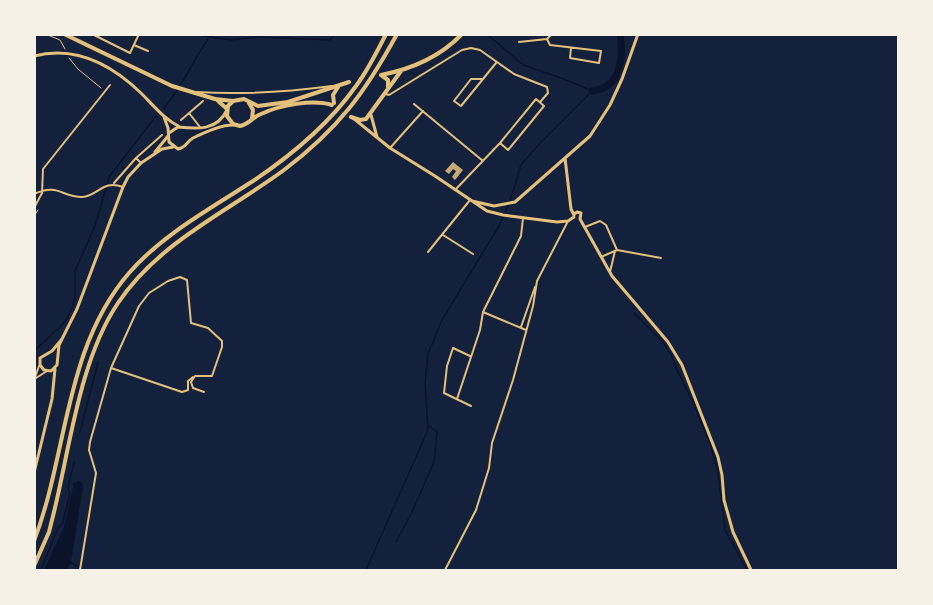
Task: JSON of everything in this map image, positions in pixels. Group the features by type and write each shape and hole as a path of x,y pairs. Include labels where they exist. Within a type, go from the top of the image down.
{"main road":[{"path":"64,34 176,87 215,99 233,101 243,99 265,107 314,95 349,82"},
{"path":"34,541 47,502 79,365 96,324 115,291 128,273 164,240 279,162 299,147 335,113 357,85 386,34"},
{"path":"34,566 54,512 86,376 102,333 116,305 159,255 284,169 326,135 369,83 397,34"},
{"path":"386,92 389,82 381,75 405,69 438,54 462,34"},
{"path":"351,117 365,120 397,75 405,69"},
{"path":"233,101 227,109 228,119 243,126 266,112 306,102 318,101 333,104 333,93 341,85"},
{"path":"215,99 227,109"},
{"path":"243,99 253,108 250,121"}],"street":[{"path":"92,34 130,52 139,34"},
{"path":"519,42 547,39 552,34"},
{"path":"471,201 485,205 509,205 524,197 590,136 602,118 627,67 638,34"},
{"path":"547,39 550,45 601,51 599,63 570,58 571,48"},
{"path":"134,45 148,51"},
{"path":"386,92 390,95 462,50 469,48 477,49 519,77 547,87 548,93 540,102"},
{"path":"34,56 62,53 85,56 115,72 163,115 185,129 202,128 219,121 227,109"},
{"path":"483,79 471,79 454,101 460,106 483,79 496,63"},
{"path":"34,208 42,190 43,169 110,85"},
{"path":"195,92 250,94 341,85"},
{"path":"243,99 250,94"},
{"path":"455,190 500,143 536,99 544,106 508,150 500,143"},
{"path":"181,120 203,100"},
{"path":"414,104 483,161"},
{"path":"372,110 370,119 378,138"},
{"path":"390,148 423,111"},
{"path":"189,113 202,128"},
{"path":"163,115 169,141 173,147"},
{"path":"351,117 390,148 487,211 504,216 557,222 568,221"},
{"path":"34,473 53,390 58,350 77,309 123,186 130,174 141,163 165,148 183,148 189,141 215,129 237,125"},
{"path":"152,156 174,128 180,127"},
{"path":"185,129 189,134 189,141"},
{"path":"114,184 135,158 162,135"},
{"path":"135,158 141,163"},
{"path":"565,158 574,215 580,219 610,272 668,342 682,365 718,457 724,500 733,532 751,570"},
{"path":"34,194 42,190 54,189 81,197 103,186 114,184 123,186"},
{"path":"428,252 471,201"},
{"path":"521,327 537,281 568,221 580,212 582,215 580,219"},
{"path":"457,399 480,330 483,312 521,236 523,218"},
{"path":"585,227 603,222 616,251 610,272"},
{"path":"443,235 473,254"},
{"path":"601,257 616,251 661,258"},
{"path":"80,570 96,473 89,450 90,442 111,368 143,299 159,286 180,277 187,280 191,323 208,328 222,341 212,376 193,377 188,381 188,390 182,392 111,368"},
{"path":"445,570 476,510 489,468 492,443 526,330 537,281"},
{"path":"483,312 526,330"},
{"path":"35,380 41,356 49,353 62,339"},
{"path":"470,356 453,348 447,366 444,393 471,406"},
{"path":"49,353 57,359"},
{"path":"40,365 47,371 53,390"},
{"path":"35,380 40,374 55,368"},
{"path":"193,377 191,386 204,393"}],"path":[{"path":"45,34 60,40 70,61 105,91"}],"water":[{"path":"81,481 83,486 68,570 44,570 64,527 74,482"}],"building":[{"path":"453,162 463,170 455,180 452,177 456,171 453,169 449,174 445,171"}],"waterway":[{"path":"192,34 230,40 259,37 329,40 336,34"},
{"path":"366,570 428,430 425,383 428,354 442,320 500,224 521,165 592,91 523,65 487,34"},
{"path":"592,91 602,89 615,78 621,61 620,34"},
{"path":"163,109 208,39"},
{"path":"34,351 67,319 75,296 75,271 95,226 109,177 156,116"},
{"path":"634,313 662,341 671,354 693,402 710,444 718,472 725,530 747,570"},
{"path":"80,432 98,362"},
{"path":"396,542 434,462 437,432 428,425"},
{"path":"41,570 57,530 63,522 74,462"},
{"path":"70,562 77,566"}]}
